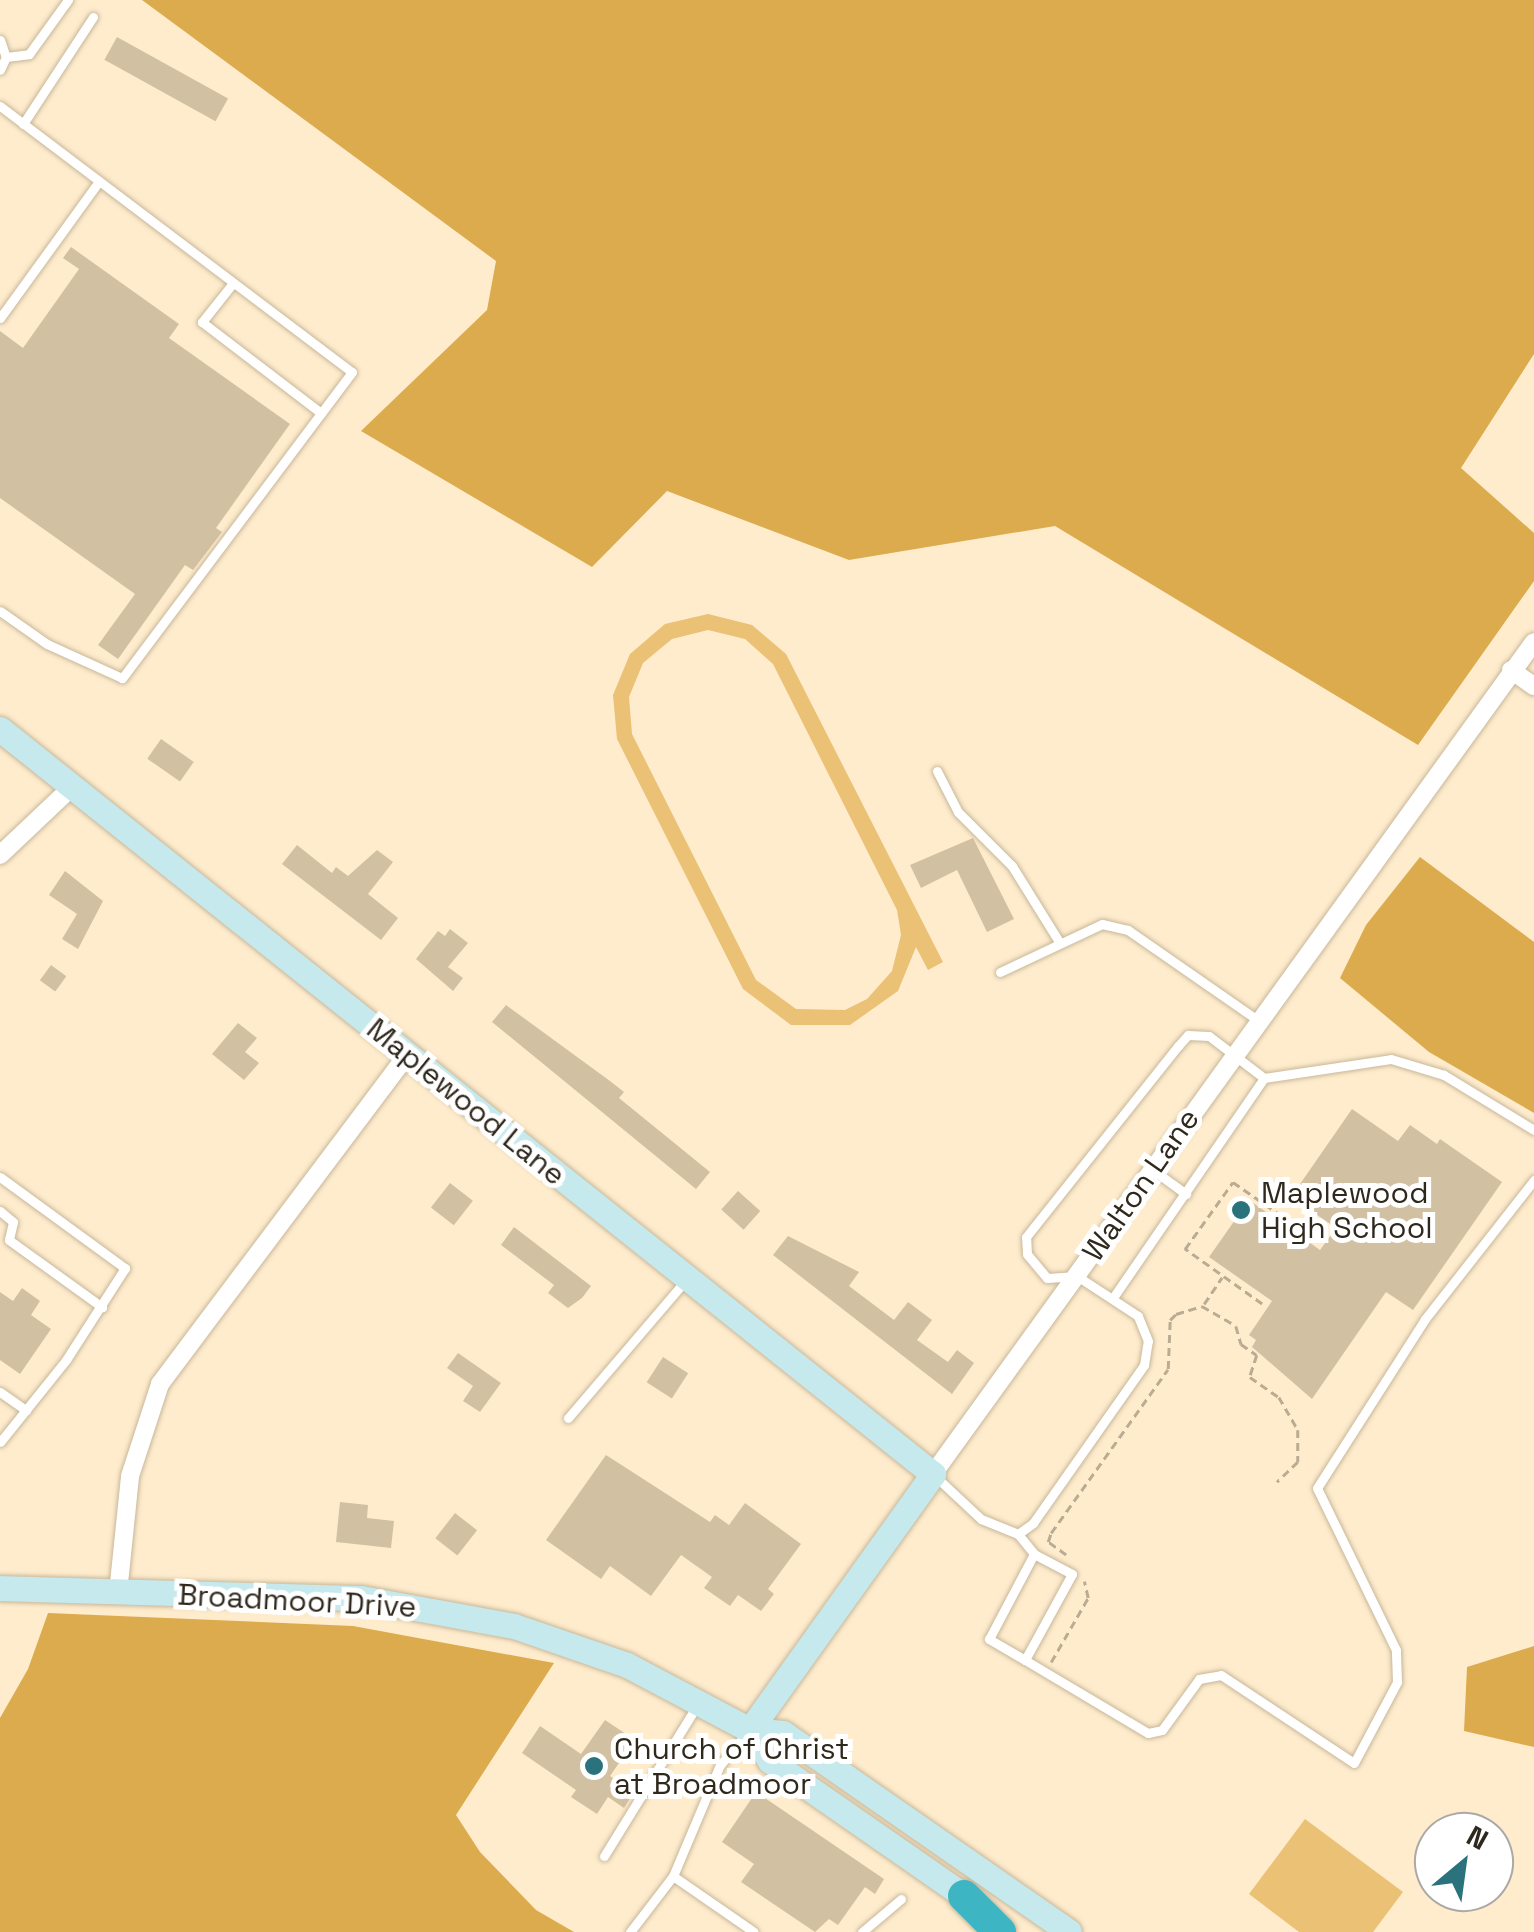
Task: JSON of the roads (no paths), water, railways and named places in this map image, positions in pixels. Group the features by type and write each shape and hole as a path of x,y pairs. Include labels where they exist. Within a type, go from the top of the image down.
{"highway":[{"path":"964,1896 1000,1932"}],"street":[{"name":"Walton Lane","path":"750,1730 1534,642"},
{"path":"1514,666 1534,673"},
{"path":"1514,666 1534,686"},
{"name":"Maplewood Lane","path":"0,729 932,1474"},
{"path":"0,855 72,787"},
{"path":"118,1593 130,1476 160,1384 408,1055"},
{"name":"Broadmoor Drive","path":"0,1588 361,1598 440,1610 574,1646 700,1700 750,1730 783,1733 1068,1932"},
{"name":"Broadmoor Drive","path":"750,1730 770,1761 1016,1932"}],"lane":[{"path":"6,58 30,54 68,0"},
{"path":"24,124 93,17"},
{"path":"0,40 6,58 0,70"},
{"path":"0,106 352,372 122,678 47,644 0,611"},
{"path":"0,318 99,181"},
{"path":"233,282 202,322 322,413"},
{"path":"937,772 958,812 1012,866 1060,943"},
{"path":"1000,972 1102,924 1128,930 1259,1021"},
{"path":"1018,1534 1033,1523 1144,1365 1148,1340 1138,1316 1112,1298 1077,1276 1048,1278 1036,1268 1027,1254 1032,1229 1188,1036 1210,1036 1264,1078 1392,1059 1444,1074 1534,1130"},
{"path":"1112,1298 1264,1078"},
{"path":"1152,1170 1186,1194"},
{"path":"0,1177 125,1268 102,1307 0,1442"},
{"path":"1034,1554 990,1639 1148,1734 1162,1730 1199,1679 1220,1675 1354,1763 1398,1682 1396,1650 1317,1488 1425,1319 1534,1180"},
{"path":"0,1211 14,1222 10,1240 102,1307"},
{"path":"568,1418 688,1278"},
{"path":"0,1392 26,1410"},
{"path":"932,1474 981,1520 1018,1534 1034,1554 1072,1574 1026,1660"},
{"path":"604,1856 700,1700"},
{"path":"630,1932 673,1876 720,1765 750,1730"},
{"path":"673,1876 754,1932"},
{"path":"862,1932 901,1899"}],"place":[{"name":"Maplewood High School","path":"1241,1210"},
{"name":"Church of Christ at Broadmoor","path":"594,1766"}]}
